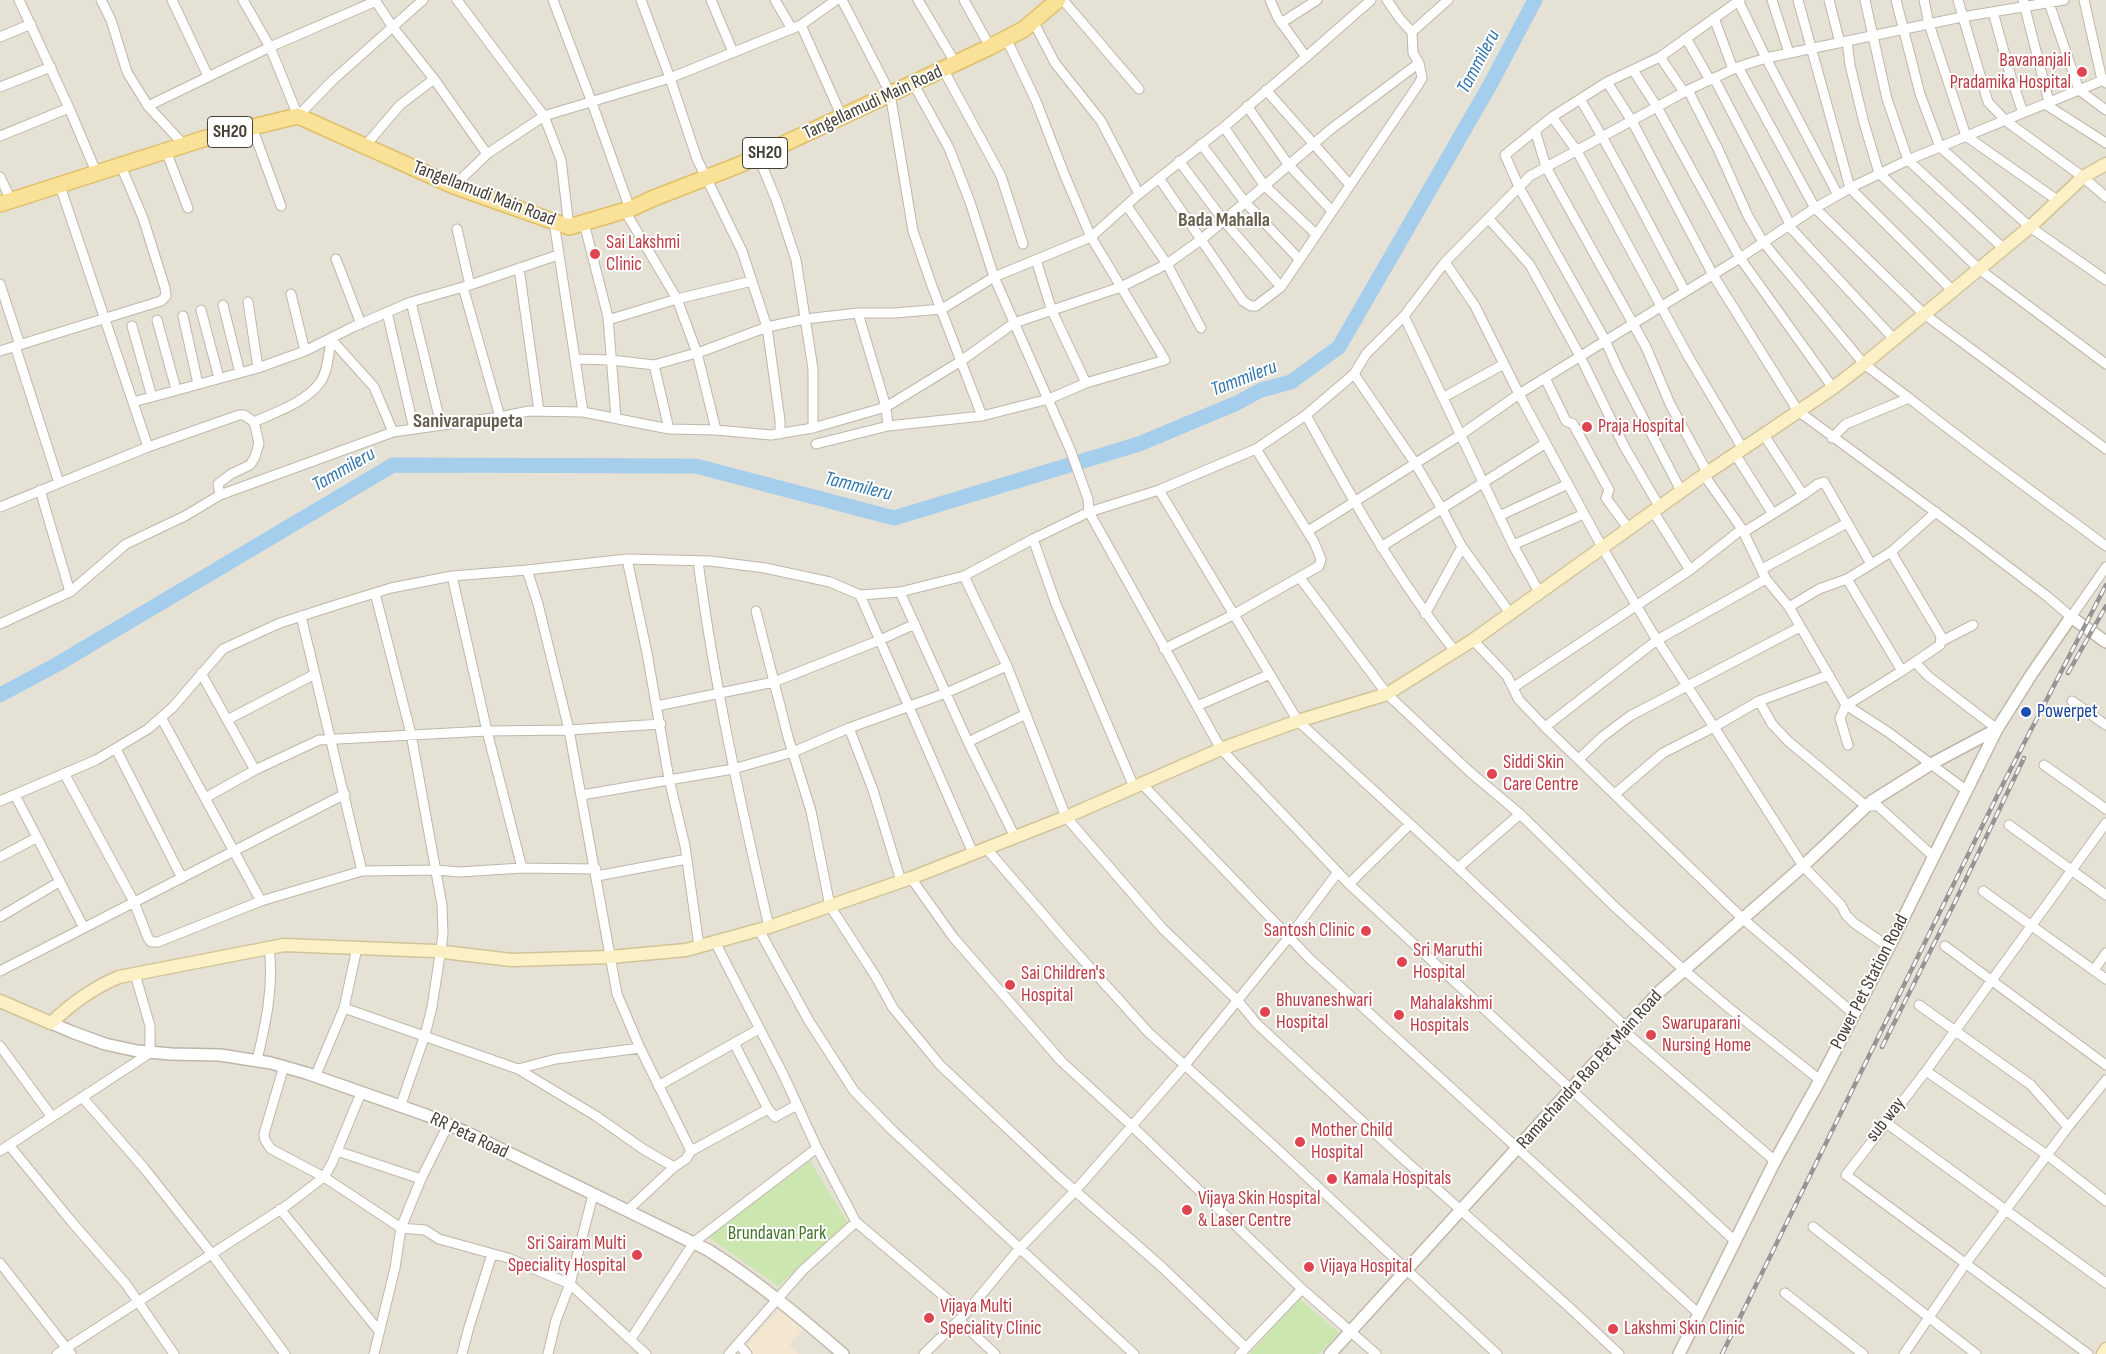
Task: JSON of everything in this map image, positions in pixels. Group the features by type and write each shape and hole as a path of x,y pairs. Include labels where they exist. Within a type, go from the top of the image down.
{"main road":[{"name":"Tangellamudi Main Road","path":"298,116 454,186 569,227 627,210 706,178 758,156 890,93 950,67 1024,29 1058,0"},
{"name":"SH20","path":"5,202 184,145 298,116"},
{"path":"0,1001 51,1023 69,1005 97,986 119,977 270,947 358,948 439,952 512,960 610,957 686,950 764,928 906,880 1066,817 1221,749 1298,721 1387,694 1473,640 1681,490 1833,388 1953,292 2030,227 2083,176 2106,164"},
{"path":"2103,1354 2106,1349"}],"street":[{"path":"19,0 97,174"},
{"path":"101,0 111,20 127,72 148,106 184,145"},
{"path":"172,0 208,76"},
{"path":"247,1 270,47 298,116 333,80 423,0"},
{"path":"457,0 544,116 561,160 569,227"},
{"path":"553,0 591,100 627,210 677,298 697,353 716,430"},
{"path":"642,0 697,159 742,251 767,327 780,420 780,434"},
{"path":"711,0 734,52"},
{"path":"775,0 792,29"},
{"path":"454,186 487,154 544,116 591,100 670,78 801,25 836,0"},
{"path":"842,0 890,93 913,231 982,416"},
{"path":"918,0 1001,176 1022,244"},
{"path":"964,0 990,47"},
{"path":"1063,0 1139,89"},
{"path":"1270,0 1281,23 1306,57"},
{"path":"1281,23 1317,0"},
{"path":"575,359 611,360 654,365 697,353 767,327 805,319 858,313 895,313 942,309 994,277 1091,238 1139,194 1224,127 1246,106 1371,0"},
{"path":"1159,178 1243,301 1251,306 1256,306 1281,287 1422,78 1414,53 1412,32 1387,0"},
{"path":"1412,32 1448,0"},
{"path":"1681,490 1618,369 1605,340 1519,187 1505,155 1552,117 1607,82 1660,57 1738,0 1766,58 1838,195"},
{"path":"1772,0 1789,53"},
{"path":"1798,0 1813,48 1850,188 1953,292"},
{"path":"1829,0 1843,42 1879,173 1979,269 2106,364"},
{"path":"1865,0 1887,99 1908,160 2003,248"},
{"path":"1896,0 1920,94 1940,146 2030,227 2106,280"},
{"path":"1924,0 1928,24 1966,136 2057,200"},
{"path":"1958,0 1988,102 2006,120 2083,176 2106,197"},
{"path":"0,801 96,760 162,719 223,649 280,623 391,588 452,576 627,559 698,561 765,568 830,582 860,595 900,592 964,576 1089,512 1158,490 1256,448 1306,415 1354,374 1366,354 1404,316 1445,262 1530,176 1686,91 1735,68 1766,58 2024,4 2064,0"},
{"path":"1308,531 1462,434 1519,394 1661,305 1713,275 1815,208 1850,188 1940,146 2105,81 2084,0"},
{"path":"148,106 270,47 376,1 392,26 434,79 487,154"},
{"path":"2048,2 2079,90 2106,110"},
{"path":"2024,4 2047,103 2106,143"},
{"path":"1993,12 2023,113"},
{"path":"1714,18 1735,68 1815,208 1924,314 2106,449"},
{"path":"1033,21 1055,63 1101,121 1139,194"},
{"path":"0,37 31,24"},
{"path":"801,25 842,117"},
{"path":"816,444 888,426 982,416 1049,399 1086,384 1165,360 1091,238 1036,101 1006,38"},
{"path":"1686,38 1712,79 1789,225 1894,339"},
{"path":"1660,57 1686,91 1718,149 1748,216 1763,242 1864,364 1955,435 2010,473 2106,546"},
{"path":"0,624 70,592 126,544 185,516 220,495 393,432 500,417 528,411 540,411 583,412 669,430 716,430 771,435 814,428 886,407 961,361 1014,323 1121,287 1167,264 1202,239 1313,144 1419,64"},
{"path":"0,86 50,67"},
{"path":"1633,70 1657,107 1740,258 1833,388"},
{"path":"365,146 400,106 434,79"},
{"path":"1607,82 1632,121 1713,275 1798,411 1832,438 1936,512 2106,642"},
{"path":"913,83 949,148 970,202 994,277 1070,449 1088,499 1089,512 1221,749 1349,884 1735,1241"},
{"path":"1266,90 1350,185"},
{"path":"1580,99 1603,137 1685,291"},
{"path":"1246,106 1288,164 1332,212"},
{"path":"0,136 69,108"},
{"path":"1552,117 1577,151 1773,514"},
{"path":"252,127 281,206"},
{"path":"1224,127 1264,185 1316,234"},
{"path":"1535,130 1546,167 1646,347 1670,404 1706,473 1743,530 1766,579 1789,607 1847,705 1888,732 1967,791"},
{"path":"1201,144 1245,202 1299,260"},
{"path":"166,151 188,208"},
{"path":"758,156 777,202 796,260 813,369 814,428"},
{"path":"1179,162 1224,220 1281,287"},
{"path":"0,351 161,301 166,296 143,218 121,166"},
{"path":"0,177 5,202"},
{"path":"60,186 148,447"},
{"path":"1127,206 1167,264 1200,328"},
{"path":"1488,218 1530,265 1580,356 1624,446 1690,570"},
{"path":"554,222 583,412"},
{"path":"584,223 608,320 616,418"},
{"path":"457,229 466,286 500,417"},
{"path":"133,402 258,368 305,351 411,302 466,286 558,255"},
{"path":"336,259 361,324"},
{"path":"1036,260 1052,311 1086,384"},
{"path":"1445,262 1476,306 1519,394 1584,514 1657,640 1803,866 1841,905 1846,916 1889,946"},
{"path":"519,268 540,411"},
{"path":"608,320 677,298 752,281"},
{"path":"0,284 59,483"},
{"path":"291,294 305,351"},
{"path":"248,302 258,368"},
{"path":"411,302 441,425"},
{"path":"223,305 240,373"},
{"path":"201,310 219,378"},
{"path":"387,312 414,430"},
{"path":"858,313 886,407 888,426"},
{"path":"183,316 198,384"},
{"path":"1404,316 1462,434 1513,545 1539,592"},
{"path":"157,320 176,389"},
{"path":"132,326 152,397"},
{"path":"254,422 309,394 321,381 326,370 331,339"},
{"path":"331,339 374,387 393,432"},
{"path":"1444,397 1504,364"},
{"path":"654,365 669,430"},
{"path":"1354,374 1415,464 1462,547 1510,613"},
{"path":"1545,378 1566,421 1573,424 1609,490 1606,498 1628,528"},
{"path":"1832,438 1846,424 1909,398"},
{"path":"0,506 148,447 238,415 244,415 254,422 259,444 250,465 231,474 218,484 220,495"},
{"path":"1306,415 1381,548 1425,614 1455,651"},
{"path":"1764,435 1804,495"},
{"path":"1381,548 1546,443"},
{"path":"1164,649 1233,615 1316,570 1321,563 1319,551 1308,531 1256,448"},
{"path":"1514,687 1690,570 1743,530 1804,495 1818,484 1824,482 1871,564"},
{"path":"1499,516 1568,484"},
{"path":"40,490 70,592"},
{"path":"1158,490 1298,721 1458,868 1625,1029 1775,1161"},
{"path":"1789,607 1819,589 1847,579 1891,552 1936,512"},
{"path":"1513,545 1584,514"},
{"path":"1762,569 1847,523"},
{"path":"1033,539 1056,604 1138,786 1364,1010 1699,1314"},
{"path":"1425,614 1462,547"},
{"path":"1891,552 1942,636 1942,641"},
{"path":"627,559 657,706 669,779 687,859 699,946"},
{"path":"698,561 705,620 764,928 809,1021 854,1091 892,1131 1134,1354"},
{"path":"2071,617 2106,567"},
{"path":"527,570 538,604 569,730 617,994 658,1086 692,1151"},
{"path":"452,576 487,731 522,868"},
{"path":"964,576 1007,666 1066,817 1163,929 1238,1001 1264,1030 1570,1307 1619,1354"},
{"path":"1300,578 1387,694 1470,772 1520,814 1614,907 1684,970 1820,1080"},
{"path":"1546,727 1657,640 1766,579"},
{"path":"1847,579 1902,671"},
{"path":"900,592 968,742 1015,837"},
{"path":"375,593 411,734 442,905 443,935 432,1007 425,1036 400,1107"},
{"path":"860,595 973,853"},
{"path":"756,611 793,752 812,811 830,906 894,1008 940,1065 1075,1191 1163,1268 1243,1351 1302,1289"},
{"path":"301,616 345,794 362,872"},
{"name":"Power Pet Station Road","path":"1679,1354 1775,1161 1820,1080 1889,946 1997,728 2071,617"},
{"path":"657,706 774,682 915,624"},
{"path":"1848,745 1840,718 1847,705 1902,671 1940,645 1942,641 1973,625"},
{"path":"1579,759 1602,737 1630,716 1800,627"},
{"path":"1473,640 1507,676 1519,700 1546,727 1742,918 1854,1014"},
{"path":"1915,662 1928,676 1997,728"},
{"path":"582,795 733,769 793,752 849,728 909,708 1007,666"},
{"path":"201,673 255,770"},
{"path":"227,720 315,674"},
{"path":"1197,706 1270,674"},
{"path":"1615,794 1663,753 1759,701 1828,675"},
{"path":"1759,701 1772,724 1788,740 1866,806 1878,806 1934,857"},
{"path":"2072,701 2106,725"},
{"path":"968,742 1026,714"},
{"path":"162,719 261,901"},
{"path":"205,798 255,770 320,740 331,738 487,731 569,730 660,724"},
{"path":"849,728 906,880 953,936 1062,1062 1132,1126 1302,1289 1376,1354"},
{"name":"Ramachandra Rao Pet Main Road","path":"1330,1354 1572,1090 1659,992 1803,866 1866,806 1931,764 1997,728"},
{"path":"116,749 182,878"},
{"path":"2044,765 2106,809"},
{"path":"64,773 134,902 151,942 158,942 261,901 362,872 437,870 459,872 522,868 596,873 687,859"},
{"path":"0,971 345,794"},
{"path":"15,796 84,928"},
{"path":"1458,868 1520,814"},
{"name":"sub way","path":"2088,1354 1846,1175 1926,1071 2106,823"},
{"path":"1349,884 1409,825"},
{"path":"2009,826 2106,895"},
{"path":"0,857 36,838"},
{"path":"986,848 1122,1005 1148,1032 1274,1146 1497,1354"},
{"path":"924,1354 962,1317 1019,1249 1075,1191 1132,1126 1238,1001 1338,872"},
{"path":"0,917 59,882"},
{"path":"1983,891 2106,979"},
{"path":"715,942 760,1029 817,1148 856,1222 962,1317 995,1354"},
{"path":"1944,946 2106,1065"},
{"path":"257,1060 269,1000 270,947"},
{"path":"316,1077 344,1008 358,948"},
{"path":"2094,970 2106,954"},
{"path":"0,1151 150,1053 150,1026 136,974"},
{"path":"1919,1005 2031,1086 2068,1127"},
{"path":"344,1008 518,1069 596,1116 643,1149 674,1167"},
{"name":"RR Peta Road","path":"51,1023 105,1044 150,1053 220,1055 284,1066 448,1125 694,1242 732,1264 843,1354"},
{"path":"658,1086 760,1029"},
{"path":"734,1044 768,1108 775,1117 797,1105"},
{"path":"0,1046 52,1117"},
{"path":"518,1069 556,1059 640,1048"},
{"path":"284,1066 264,1134 265,1140 271,1148 324,1177 401,1228 425,1230 439,1239 492,1254 570,1284 646,1354"},
{"path":"1926,1071 2047,1155 2106,1201"},
{"path":"1904,1354 1966,1263 2068,1127 2106,1080"},
{"path":"57,1354 68,1351 139,1300 280,1209 324,1177 337,1151 360,1093"},
{"path":"82,1096 144,1168 211,1253 285,1354"},
{"path":"628,1210 692,1151 768,1108"},
{"path":"1886,1122 2005,1211 2106,1283"},
{"path":"374,1354 394,1268 401,1228 421,1179 448,1125"},
{"path":"9,1145 139,1300 174,1354"},
{"path":"631,1340 694,1242 817,1148"},
{"path":"337,1151 421,1179"},
{"path":"548,1354 556,1320 570,1284 593,1195"},
{"path":"280,1209 379,1331"},
{"path":"729,1354 803,1270 856,1222"},
{"path":"1813,1227 1976,1354"},
{"path":"462,1354 492,1254"},
{"path":"0,1263 68,1351"},
{"path":"1785,1293 1863,1354"},
{"path":"738,1344 747,1354"}],"shaded area":[{"path":"0,0 2106,0 2106,1354 0,1354"},
{"path":"780,1309 804,1328 789,1345 798,1354 753,1354 746,1345"}],"green space":[{"name":"Brundavan Park","path":"810,1161 848,1223 778,1286 707,1236"},
{"path":"1300,1299 1339,1333 1319,1354 1249,1354"}],"waterway":[{"name":"Tammileru","path":"0,695 56,665 393,465 696,466 894,518 1139,444 1237,403 1261,390 1291,382 1339,347 1490,85 1535,0"}],"railway":[{"path":"1722,1354 2004,782 2106,585"},
{"path":"2068,673 2106,606"},
{"path":"1882,1047 1954,904 2024,758"}],"place":[{"name":"Bavananjali Pradamika Hospital","path":"2082,72"},
{"name":"Sai Lakshmi Clinic","path":"595,254"},
{"name":"Praja Hospital","path":"1587,427"},
{"name":"Powerpet","path":"2026,712"},
{"name":"Siddi Skin Care Centre","path":"1492,774"},
{"name":"Santosh Clinic","path":"1366,931"},
{"name":"Sri Maruthi Hospital","path":"1402,962"},
{"name":"Sai Children's Hospital","path":"1010,985"},
{"name":"Bhuvaneshwari Hospital","path":"1265,1012"},
{"name":"Mahalakshmi Hospitals","path":"1399,1015"},
{"name":"Swaruparani Nursing Home","path":"1651,1035"},
{"name":"Mother Child Hospital","path":"1300,1142"},
{"name":"Kamala Hospitals","path":"1332,1179"},
{"name":"Vijaya Skin Hospital & Laser Centre","path":"1187,1210"},
{"name":"Sri Sairam Multi Speciality Hospital","path":"637,1255"},
{"name":"Vijaya Hospital","path":"1309,1267"},
{"name":"Vijaya Multi Speciality Clinic","path":"929,1318"},
{"name":"Lakshmi Skin Clinic","path":"1613,1329"}],"district":[{"name":"Bada Mahalla","path":"1224,221"},
{"name":"Sanivarapupeta","path":"468,422"}]}
